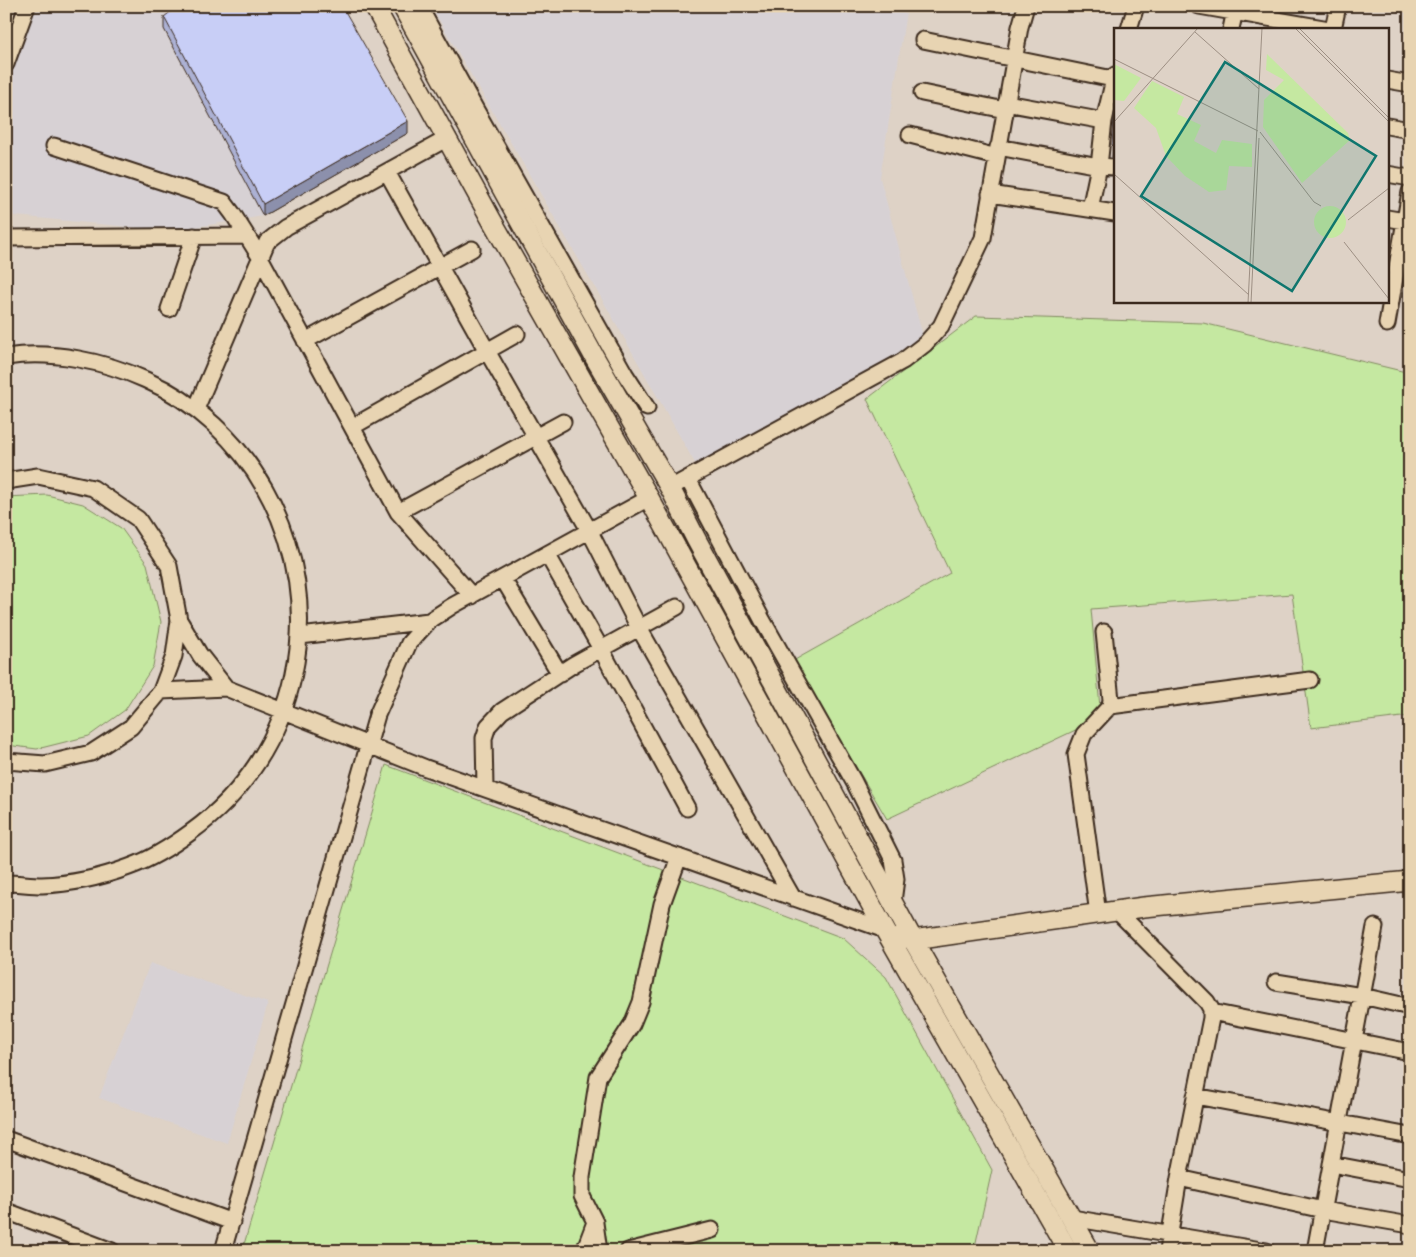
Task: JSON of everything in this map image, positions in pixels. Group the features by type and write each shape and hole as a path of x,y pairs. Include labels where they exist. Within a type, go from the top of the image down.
{"main road":[{"path":"374,6 649,498 885,930 1068,1251"},
{"path":"402,6 595,358 613,371 696,539 914,940 1090,1251"},
{"path":"576,370 595,358"},
{"path":"885,930 914,940 1117,911 1410,881"}],"street":[{"path":"6,64 27,6"},
{"path":"419,6 476,110 613,371 646,408"},
{"path":"670,488 903,361 925,344 941,326 982,238 1014,58 1026,6"},
{"path":"1129,28 1136,6"},
{"path":"1200,6 1235,9 1324,28"},
{"path":"1333,28 1338,6"},
{"path":"1231,28 1235,9"},
{"path":"923,40 1114,77 1104,121 1099,166 1090,210"},
{"path":"1388,80 1410,84"},
{"path":"922,93 1104,121"},
{"path":"1388,126 1410,130"},
{"path":"910,135 997,152 1114,167"},
{"path":"196,408 267,242 286,227 448,138"},
{"path":"54,146 224,202 260,258 398,512 472,596"},
{"path":"387,172 486,351 589,530 639,628 793,898"},
{"path":"1388,174 1410,178"},
{"path":"1387,324 1392,264 1406,229 1410,192"},
{"path":"990,194 1114,213"},
{"path":"1388,219 1406,229"},
{"path":"169,309 194,236"},
{"path":"6,238 247,236"},
{"path":"305,340 472,250"},
{"path":"352,427 517,334"},
{"path":"6,357 51,356 90,361 127,371 163,387 196,408 228,438 255,471 276,509 293,558 299,592 300,636 292,687 284,711 265,752 239,789 207,821 171,847 130,867 87,880 43,885 6,883"},
{"path":"398,512 563,422"},
{"path":"6,481 38,476 93,488 138,519 169,566 179,620 174,656 161,690 131,728 91,753 45,764 6,761"},
{"path":"688,479 763,621 854,782 893,860 896,879 893,902"},
{"path":"223,1251 377,715 409,643 429,621 452,606 649,498"},
{"path":"547,554 602,649 687,808"},
{"path":"503,578 560,674"},
{"path":"485,788 484,738 488,726 502,711 602,649 678,607"},
{"path":"179,620 200,655 226,688"},
{"path":"300,636 429,621"},
{"path":"1098,914 1076,754 1084,734 1110,706 1104,632"},
{"path":"1110,706 1310,680"},
{"path":"161,690 226,688 426,768 885,930"},
{"path":"599,1251 595,1222 582,1196 582,1176 598,1076 632,1024 640,1002 662,904 678,857"},
{"path":"1117,911 1207,1002 1211,1012 1178,1178 1167,1251"},
{"path":"1315,1251 1374,927"},
{"path":"1276,982 1410,1006"},
{"path":"1211,1012 1410,1052"},
{"path":"1195,1096 1410,1136"},
{"path":"6,1139 232,1222"},
{"path":"1331,1164 1410,1179"},
{"path":"1178,1178 1323,1210 1410,1225"},
{"path":"6,1211 112,1251"},
{"path":"1072,1218 1267,1251"},
{"path":"584,1251 595,1222"},
{"path":"628,1251 712,1230"}],"shaded area":[{"path":"34,6 195,6 164,30 263,216 171,231 6,215 6,82"},
{"path":"431,6 907,6 880,178 924,340 696,465 610,313"},
{"path":"150,963 268,1003 227,1143 99,1098"}],"green space":[{"path":"976,316 1203,323 1410,373 1410,716 1311,728 1292,594 1091,609 1101,718 887,819 793,661 950,573 867,399"},
{"path":"47,495 83,504 121,528 147,564 161,622 153,666 125,710 89,736 37,749 6,745 6,497"},
{"path":"386,765 843,938 886,977 992,1170 974,1251 242,1251"}],"building":[{"path":"178,6 342,6 408,121 263,204 164,17"},
{"path":"1114,118 1114,145 1112,145"}]}
